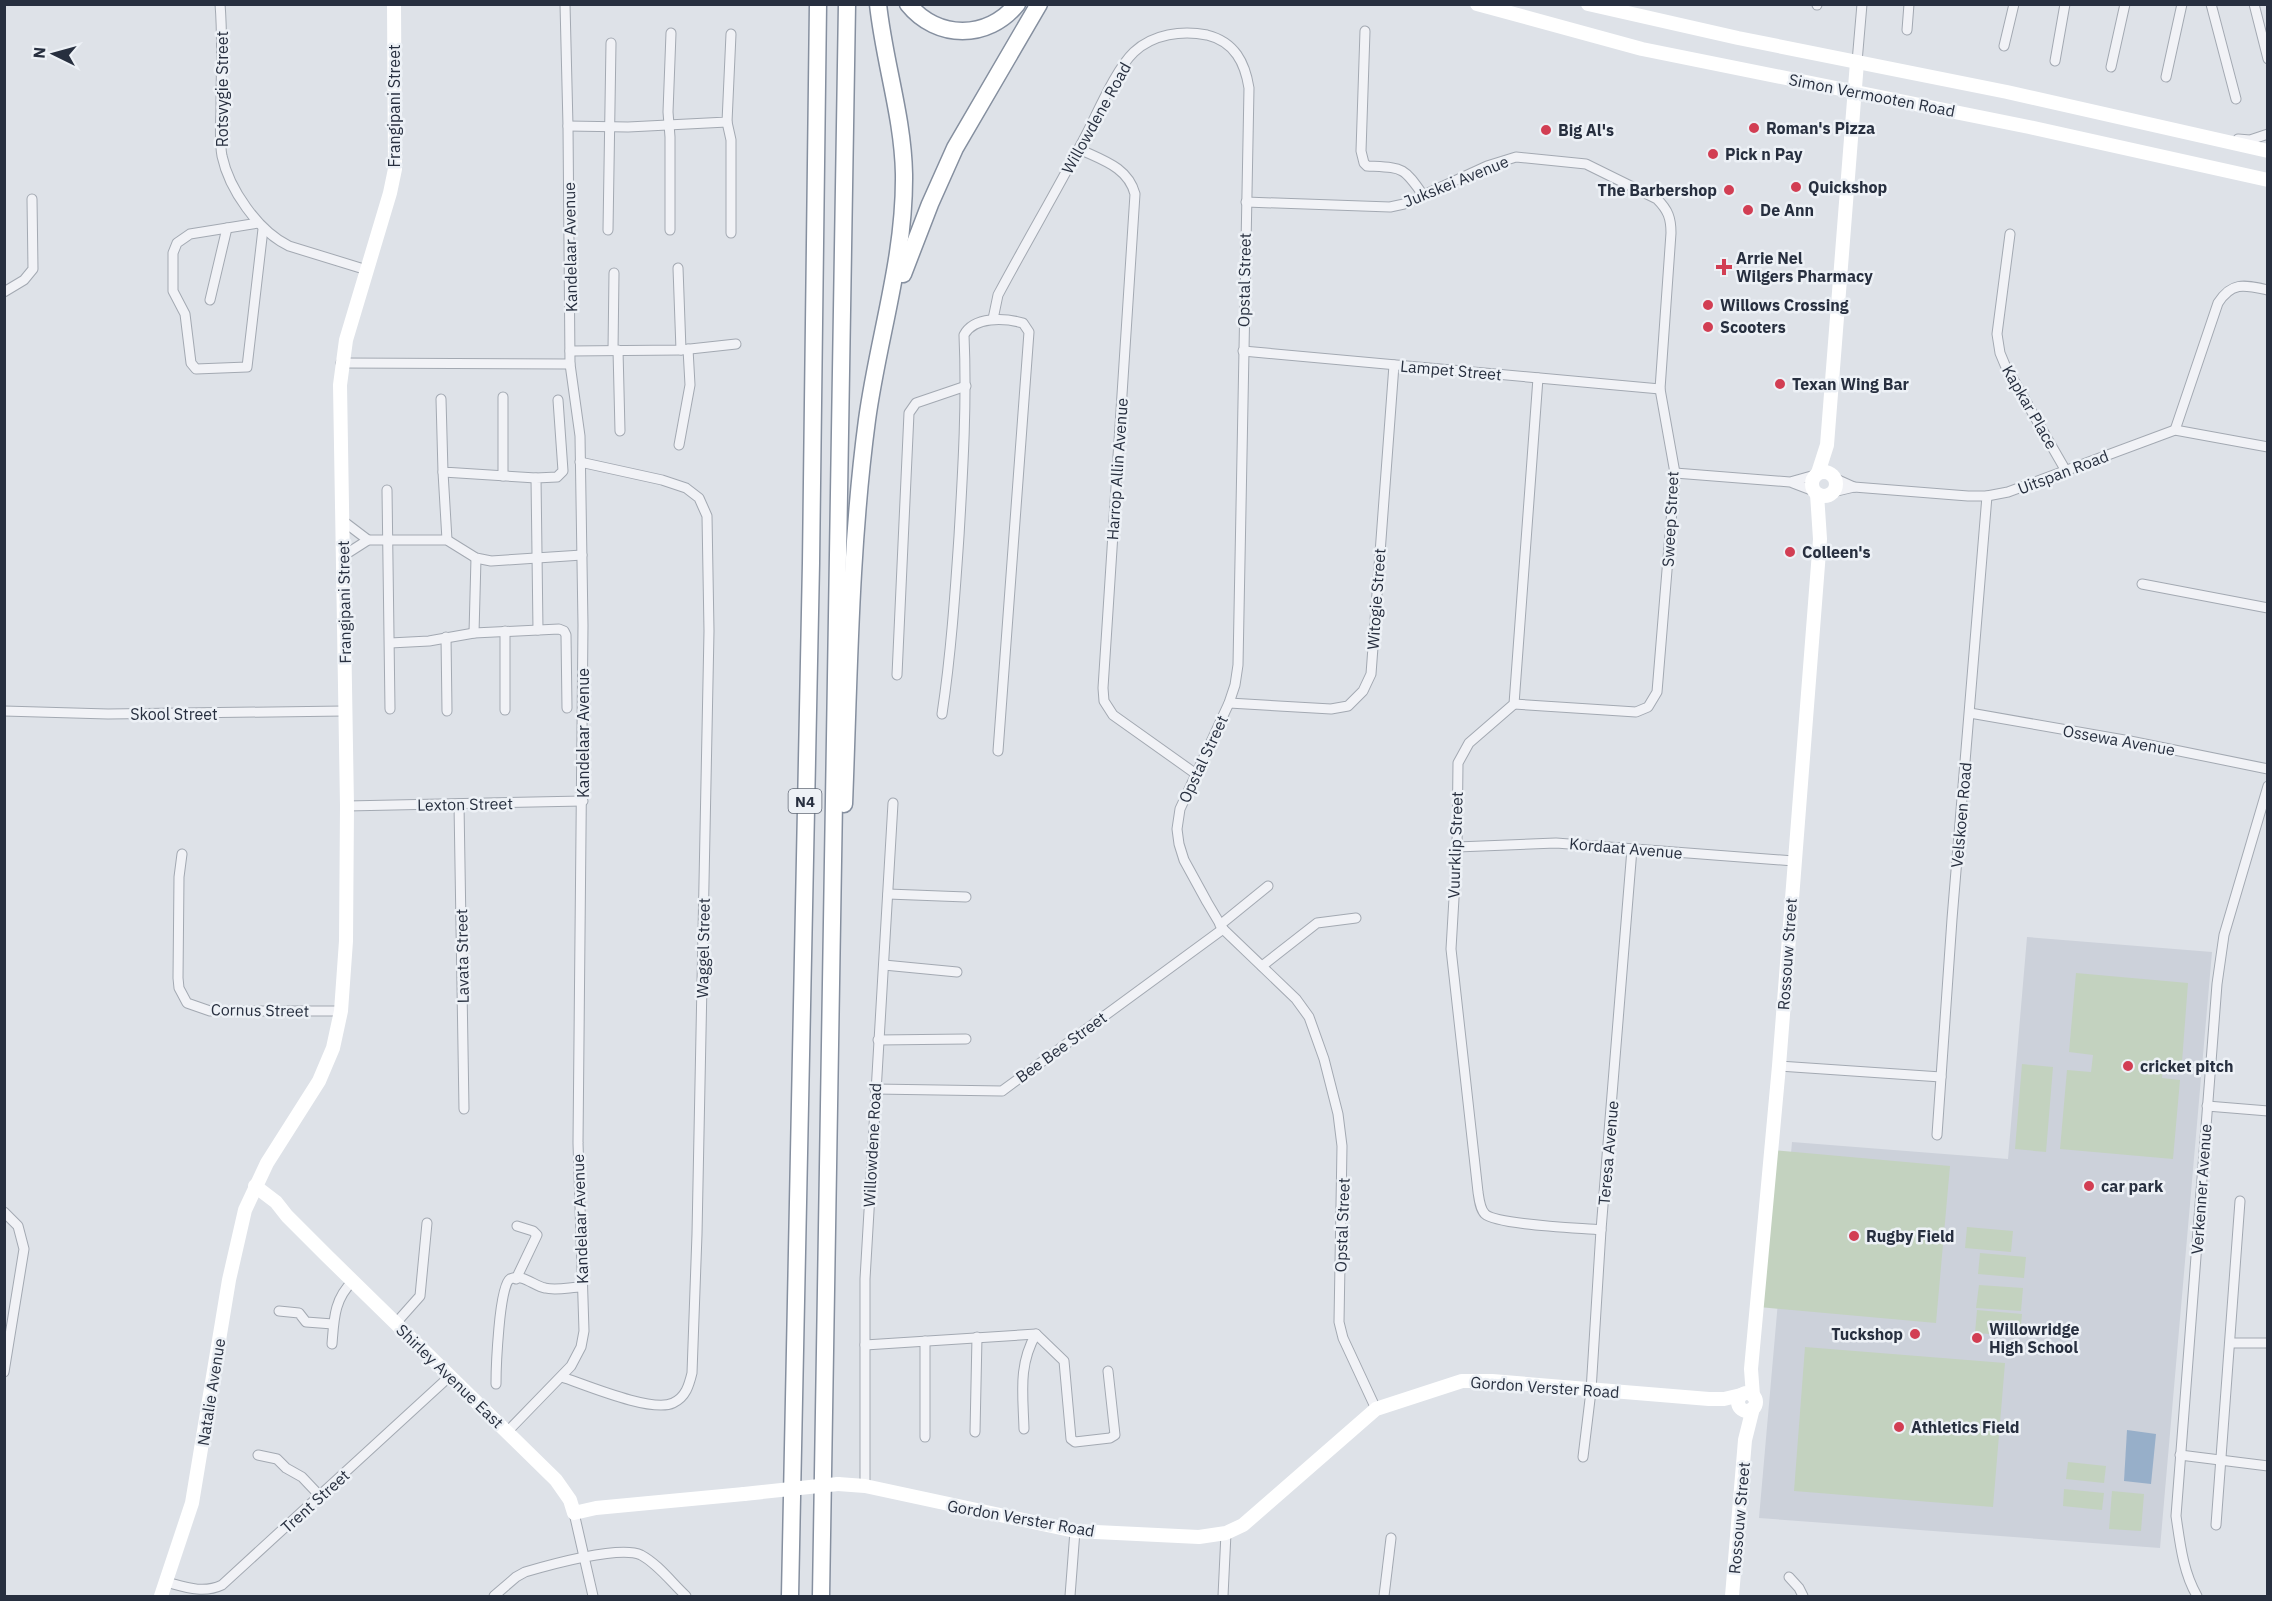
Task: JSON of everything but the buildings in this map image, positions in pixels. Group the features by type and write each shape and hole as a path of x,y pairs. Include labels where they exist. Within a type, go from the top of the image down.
{"highway":[{"name":"N4","path":"790,1596 811,539 818,4"},
{"name":"N4","path":"821,1596 847,4"},
{"path":"831,1048 842,878 855,544 867,419 899,253 902,225 903,174 899,126 878,4"},
{"path":"908,4 934,26 962,32 974,31 993,24 1011,12 1017,4"},
{"path":"884,328 908,261 955,148 1038,4"}],"street":[{"name":"Rotsvygie Street","path":"220,4 222,154 237,191 261,226 289,246 367,270"},
{"name":"Frangipani Street","path":"255,1186 319,1081 333,1048 341,1011 346,940 347,806 341,363 390,193 396,158 394,4"},
{"name":"Kandelaar Avenue","path":"507,1432 575,1362 584,1331 578,1143 583,801 582,555 580,436 570,364 565,4"},
{"name":"Simon Vermooten Road","path":"1477,4 1642,49 2029,127 2268,180"},
{"name":"Simon Vermooten Road","path":"1588,4 1663,22 2007,92 2268,151"},
{"path":"1857,62 1862,4"},
{"path":"1907,30 1909,4"},
{"path":"2004,46 2014,4"},
{"path":"2055,61 2065,4"},
{"path":"2111,67 2125,4"},
{"path":"2166,76 2182,4"},
{"path":"2211,4 2236,99"},
{"path":"2253,4 2266,44 2268,60"},
{"path":"1365,31 1361,151 1364,163 1367,166 1401,169 1409,174 1423,195"},
{"path":"670,230 671,33"},
{"path":"731,34 727,122 732,140 731,233"},
{"name":"Willowdene Road","path":"993,319 998,295 1111,88 1133,53 1158,36 1194,34 1208,36 1222,41 1242,59 1247,71 1249,88"},
{"path":"608,230 610,43"},
{"name":"Rossouw Street","path":"1732,1596 1745,1440 1745,1402 1751,1369 1779,1066 1820,539 1833,485 1827,445 1857,62"},
{"name":"Opstal Street","path":"1249,88 1238,665 1229,703 1180,810 1177,829 1184,860 1222,927 1296,999 1310,1017 1338,1114 1343,1154 1339,1322 1343,1338 1376,1409"},
{"path":"568,126 727,122"},
{"path":"2209,138 2250,140 2268,134"},
{"name":"Harrop Allin Avenue","path":"1079,149 1118,168 1133,185 1135,194 1104,701 1113,715 1196,774"},
{"name":"Jukskei Avenue","path":"1246,202 1390,207 1404,204 1487,166 1516,157 1586,164 1656,199"},
{"path":"4,292 30,275 33,269 32,199"},
{"name":"Sweep Street","path":"1514,704 1636,712 1643,711 1654,701 1658,692 1675,473 1660,389 1671,219 1656,199"},
{"path":"261,226 247,367 196,369 191,363 185,314 173,291 173,253 177,243 190,234 227,228 261,226"},
{"path":"210,300 227,228"},
{"name":"Kapkar Place","path":"2010,234 1997,343 2005,365 2066,471"},
{"path":"678,268 684,349 690,385 679,445"},
{"path":"614,273 620,431"},
{"path":"2268,290 2237,286 2224,294 2218,303 2175,430 2268,447"},
{"path":"942,714 956,589 965,453 964,334 969,327 993,319 1023,323 1029,332 998,752"},
{"path":"570,351 684,349 736,344"},
{"name":"Lampet Street","path":"1243,351 1660,389"},
{"path":"341,363 570,364"},
{"name":"Witogie Street","path":"1229,703 1331,709 1348,706 1362,691 1371,674 1394,365"},
{"path":"1514,704 1539,378"},
{"path":"897,675 909,413 916,403 966,386"},
{"path":"503,397 503,476"},
{"path":"441,399 447,540"},
{"path":"443,472 536,478 557,477 563,471 558,400"},
{"name":"Uitspan Road","path":"1833,485 1987,496 2008,492 2175,430"},
{"name":"Rossouw Street","path":"1817,474 1827,445"},
{"name":"Waggel Street","path":"562,1377 643,1403 662,1406 674,1403 682,1397 689,1387 692,1373 698,1234 709,631 708,534 705,507 693,493 674,483 580,462"},
{"path":"1675,473 1790,482 1825,496 1833,485 1829,473 1790,482"},
{"path":"1816,493 1811,485 1817,474"},
{"path":"536,478 538,630"},
{"path":"387,490 390,709"},
{"name":"Rossouw Street","path":"1816,493 1820,539"},
{"name":"Velskoen Road","path":"1937,1135 1952,919 1987,496"},
{"path":"343,521 368,540"},
{"path":"343,556 368,540 447,540 476,558 490,561 582,555"},
{"path":"474,633 476,558"},
{"path":"2142,584 2268,608"},
{"path":"390,643 429,641 474,633 559,629 566,635 567,708"},
{"path":"505,631 505,710"},
{"path":"447,637 447,711"},
{"name":"Vuurklip Street","path":"1514,704 1469,743 1458,763 1457,847 1451,948 1478,1192 1481,1208 1485,1214 1501,1221 1601,1230"},
{"name":"Skool Street","path":"4,711 108,714 344,711"},
{"name":"Ossewa Avenue","path":"1970,714 2130,741 2268,769"},
{"name":"Verkenner Avenue","path":"2197,1596 2186,1570 2176,1516 2217,984 2224,935 2268,786"},
{"name":"Lexton Street","path":"347,806 583,801"},
{"name":"Willowdene Road","path":"865,1486 865,1279 893,803"},
{"name":"Lavata Street","path":"459,804 464,1109"},
{"name":"Kordaat Avenue","path":"1457,847 1556,843 1794,861"},
{"name":"Teresa Avenue","path":"1583,1457 1591,1391 1601,1230 1632,849"},
{"name":"Cornus Street","path":"182,854 179,877 178,978 179,988 187,1003 210,1011 341,1011"},
{"name":"Bee Bee Street","path":"875,1089 1002,1091 1222,927 1268,886"},
{"path":"888,894 966,897"},
{"path":"1262,966 1317,923 1356,918"},
{"path":"884,965 957,972"},
{"path":"878,1040 966,1039"},
{"path":"1779,1066 1941,1077"},
{"path":"2207,1106 2268,1111"},
{"name":"Shirley Avenue East","path":"255,1186 276,1202 287,1216 560,1486 570,1500 574,1513 593,1596"},
{"name":"Natalie Avenue","path":"161,1596 192,1503 229,1280 241,1222 255,1186"},
{"path":"2216,1525 2240,1201"},
{"path":"4,1212 18,1226 24,1249 4,1372"},
{"path":"396,1323 420,1296 427,1223"},
{"path":"516,1279 537,1235 533,1231 517,1226"},
{"path":"496,1384 497,1349 503,1294 507,1281 516,1279 531,1281 546,1288 582,1287"},
{"path":"332,1344 336,1304 353,1281"},
{"path":"279,1311 299,1313 306,1322 333,1324"},
{"path":"865,1345 1036,1334 1064,1361 1071,1439 1075,1442 1110,1438 1115,1435 1108,1371"},
{"path":"1024,1429 1024,1360 1027,1349 1036,1334"},
{"path":"975,1432 976,1337"},
{"path":"925,1341 925,1437"},
{"path":"2231,1343 2268,1343"},
{"name":"Trent Street","path":"166,1582 196,1590 213,1589 222,1585 450,1376"},
{"name":"Gordon Verster Road","path":"574,1513 596,1508 838,1484 865,1486 1074,1531 1198,1537 1226,1533 1243,1525 1376,1409 1462,1381 1492,1381 1745,1402"},
{"path":"258,1455 277,1459 286,1468 302,1477 320,1496"},
{"path":"2180,1455 2268,1466"},
{"path":"1070,1596 1074,1531"},
{"path":"1223,1596 1226,1533"},
{"path":"1384,1596 1391,1538"},
{"path":"494,1596 522,1573 614,1552 638,1554 648,1559 686,1596"},
{"path":"1789,1577 1803,1596"}],"shaded area":[{"name":"Willowridge High School","path":"2027,937 2212,952 2160,1548 1759,1518 1792,1142 2008,1159"}],"green space":[{"path":"2076,973 2188,983 2182,1062 2164,1061 2162,1078 2180,1080 2173,1159 2060,1149 2067,1070 2091,1072 2093,1055 2069,1052"},
{"path":"2022,1064 2053,1067 2046,1152 2015,1149"},
{"name":"Rugby Field","path":"1773,1150 1950,1166 1936,1323 1759,1307"},
{"path":"1967,1227 2013,1231 2011,1252 1965,1248"},
{"path":"1980,1253 2026,1257 2024,1278 1978,1274"},
{"path":"1979,1285 2023,1288 2021,1311 1976,1308"},
{"path":"1977,1310 2022,1314 2020,1336 1975,1333"},
{"name":"Athletics Field","path":"1805,1347 2005,1363 1993,1507 1794,1491"},
{"path":"2068,1462 2106,1466 2104,1483 2066,1479"},
{"path":"2064,1489 2104,1493 2102,1510 2063,1506"},
{"path":"2112,1491 2144,1494 2141,1531 2109,1529"}],"water":[{"path":"2127,1430 2156,1434 2151,1484 2124,1481"}],"place":[{"name":"Roman's Pizza","path":"1754,128"},
{"name":"Big Al's","path":"1546,130"},
{"name":"Pick n Pay","path":"1713,154"},
{"name":"Quickshop","path":"1796,187"},
{"name":"The Barbershop","path":"1729,190"},
{"name":"De Ann","path":"1748,210"},
{"name":"Arrie Nel Wilgers Pharmacy","path":"1724,267"},
{"name":"Willows Crossing","path":"1708,305"},
{"name":"Scooters","path":"1708,327"},
{"name":"Texan Wing Bar","path":"1780,384"},
{"name":"Colleen's","path":"1790,552"},
{"name":"cricket pitch","path":"2128,1066"},
{"name":"car park","path":"2089,1186"},
{"name":"Rugby Field","path":"1854,1236"},
{"name":"Tuckshop","path":"1915,1334"},
{"name":"Willowridge High School","path":"1977,1338"},
{"name":"Athletics Field","path":"1899,1427"}]}
